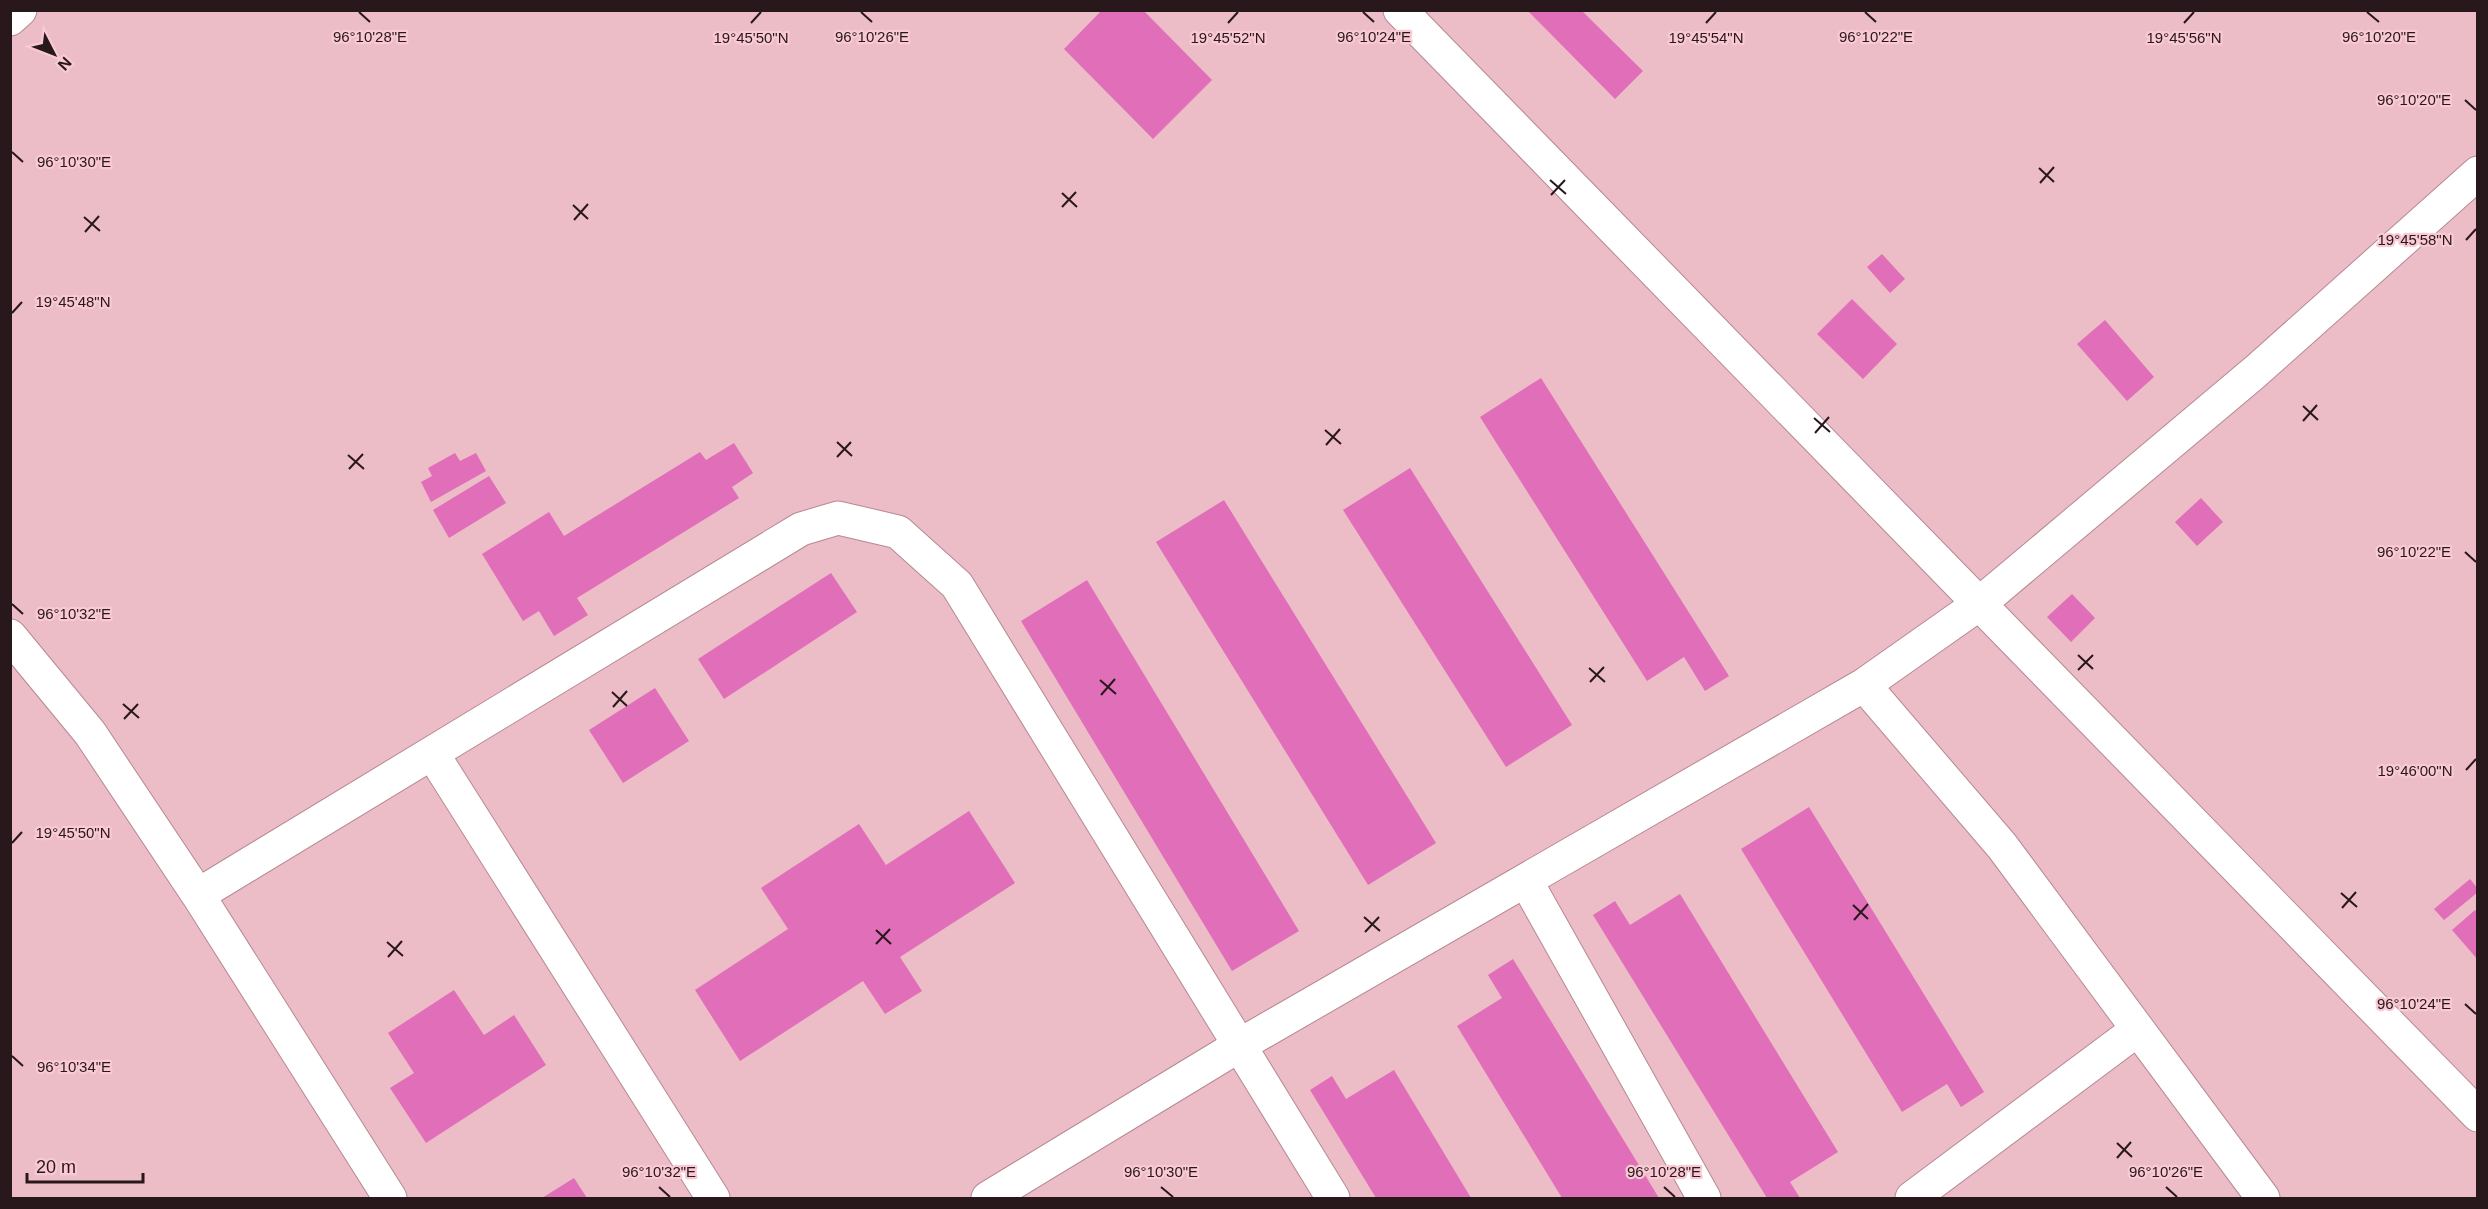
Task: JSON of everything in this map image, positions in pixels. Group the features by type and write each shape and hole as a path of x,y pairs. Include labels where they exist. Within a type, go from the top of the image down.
{"street":[{"path":"10,20 20,10"},
{"path":"1400,10 2478,1115"},
{"path":"988,1198 1240,1046 1864,685 1979,604 2255,372 2478,173"},
{"path":"198,895 801,529 838,518 898,532 957,585 1333,1198"},
{"path":"10,636 90,733 198,895 390,1198"},
{"path":"1864,685 2002,846 2263,1198"},
{"path":"432,753 713,1198"},
{"path":"1526,881 1704,1198"},
{"path":"1912,1198 2137,1030"}],"building":[{"path":"1102,10 1143,10 1212,80 1153,139 1064,49"},
{"path":"1527,10 1581,10 1643,71 1615,99"},
{"path":"1882,254 1905,279 1890,293 1867,267"},
{"path":"1852,299 1897,344 1863,379 1817,334"},
{"path":"2105,320 2154,377 2127,401 2077,344"},
{"path":"1541,378 1729,676 1705,691 1684,657 1647,681 1480,417"},
{"path":"734,443 753,473 732,487 739,498 577,598 588,615 554,636 539,611 523,621 482,554 549,512 564,536 700,452 706,460"},
{"path":"455,453 460,461 476,453 486,471 431,502 421,482 432,476 428,468"},
{"path":"1410,468 1572,725 1506,767 1343,510"},
{"path":"489,476 506,503 449,538 433,510"},
{"path":"2201,498 2223,522 2197,546 2175,522"},
{"path":"1224,500 1436,843 1368,885 1156,542"},
{"path":"831,573 857,612 724,699 698,659"},
{"path":"1087,580 1299,931 1232,971 1021,621"},
{"path":"2072,594 2095,618 2071,642 2047,617"},
{"path":"655,688 689,741 623,783 589,730"},
{"path":"1809,807 1984,1092 1961,1107 1947,1084 1902,1112 1741,849"},
{"path":"969,811 1015,883 900,957 922,991 885,1014 863,981 740,1061 695,990 788,929 761,888 859,824 886,865"},
{"path":"2470,879 2478,892 2444,920 2434,909"},
{"path":"1680,894 1838,1152 1790,1182 1800,1198 1767,1198 1593,915 1615,901 1630,925"},
{"path":"2475,910 2478,913 2478,960 2452,930"},
{"path":"1513,959 1659,1198 1562,1198 1457,1026 1502,998 1488,975"},
{"path":"454,990 484,1035 514,1015 546,1065 426,1143 390,1088 414,1073 388,1033"},
{"path":"1394,1070 1471,1198 1376,1198 1310,1090 1332,1076 1346,1099"},
{"path":"574,1178 587,1198 542,1198"}]}
